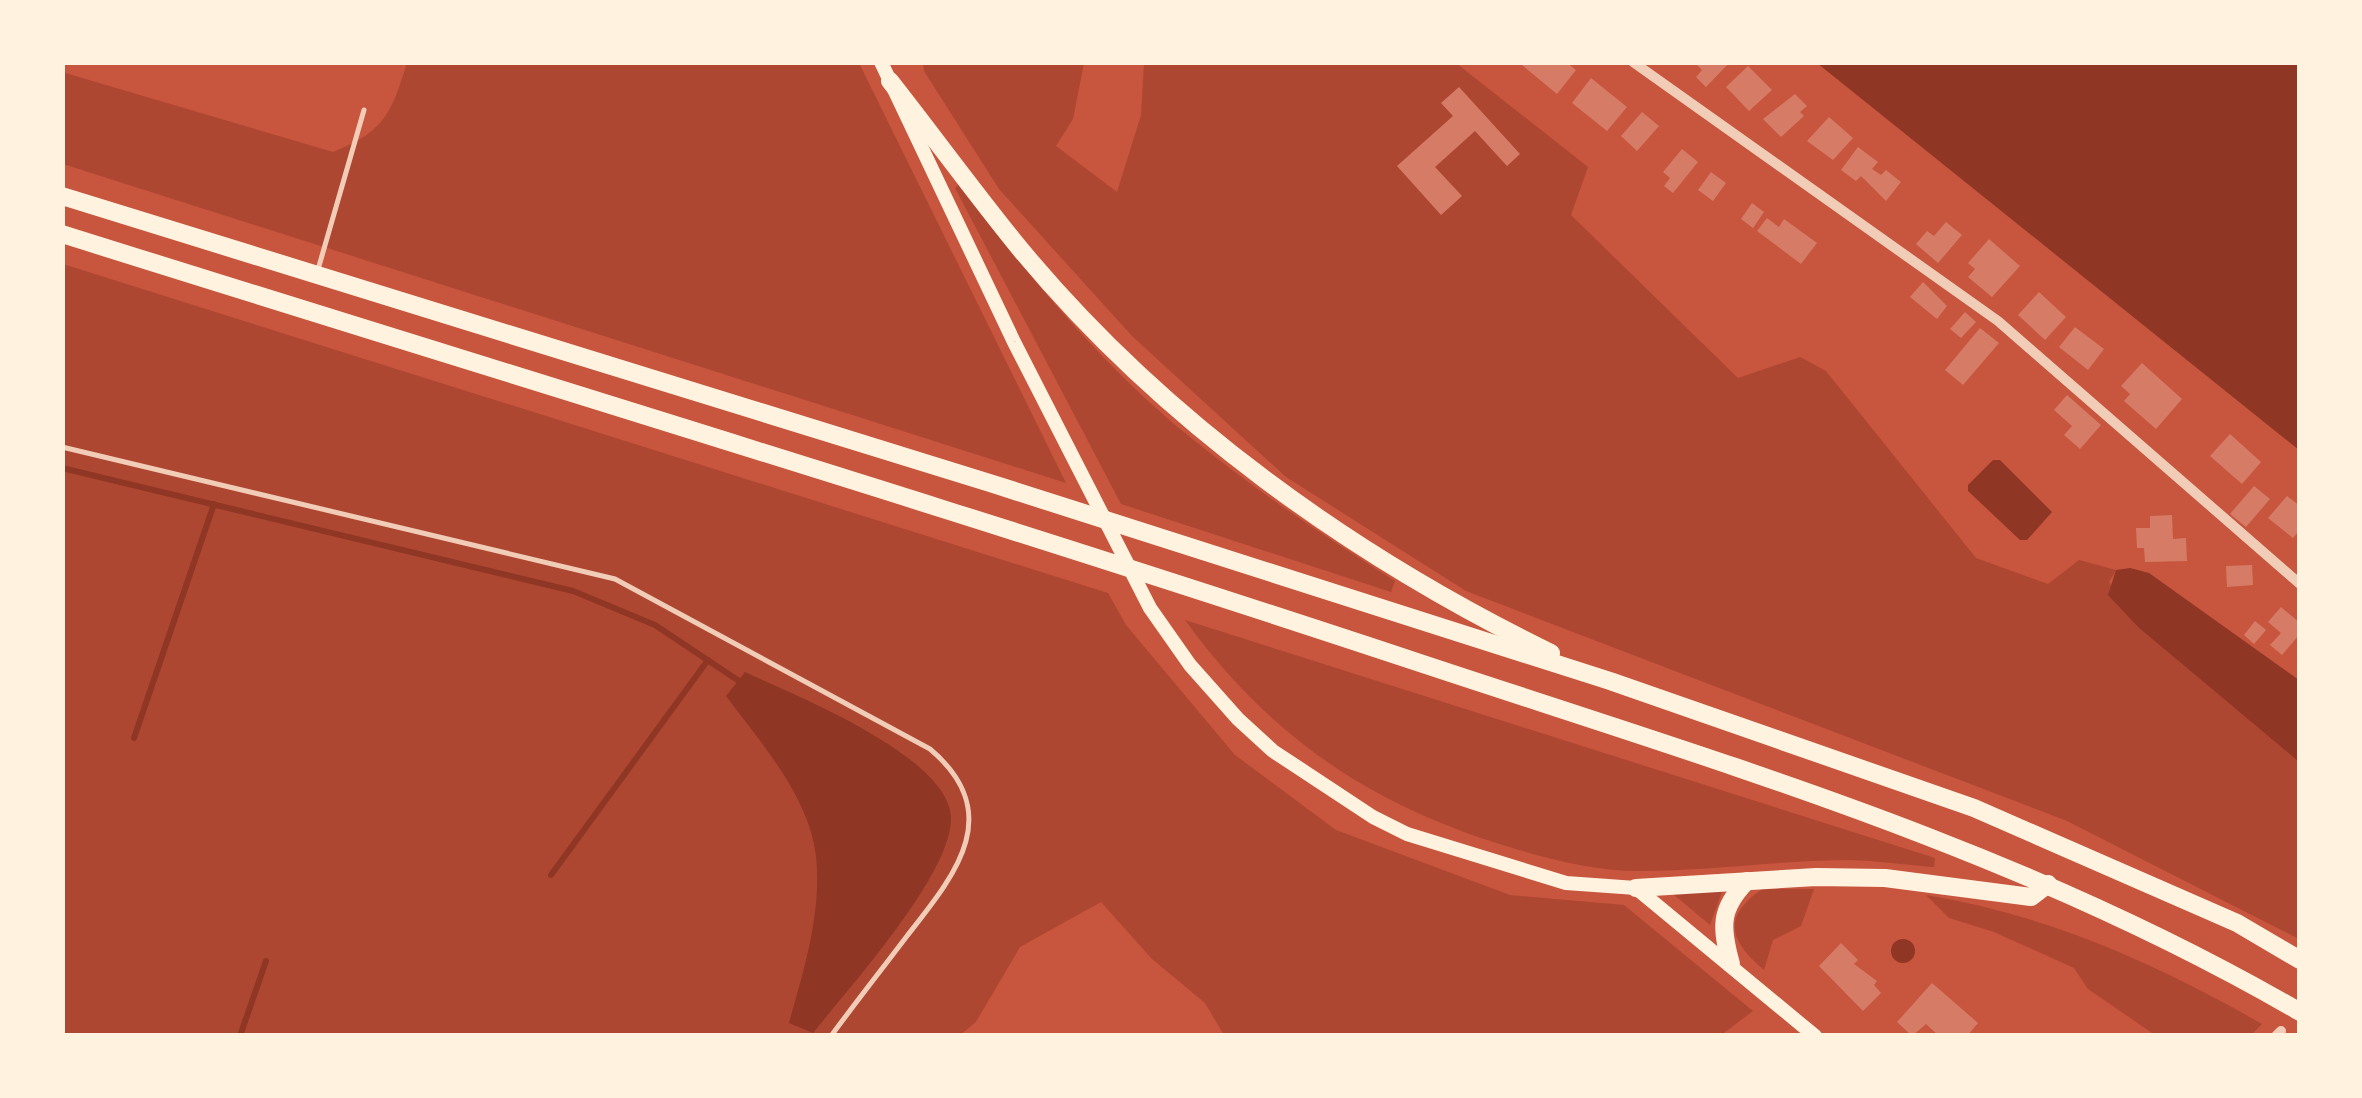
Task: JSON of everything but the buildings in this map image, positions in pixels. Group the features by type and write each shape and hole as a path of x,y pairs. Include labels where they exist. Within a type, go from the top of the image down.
{"highway":[{"path":"890,82 1022,252 1119,353 1223,446 1278,489 1456,606 1610,681"},
{"path":"62,196 993,484 1610,681 1974,808 2237,923 2300,960"},
{"path":"62,234 1190,587 1832,798 2048,884 2210,960 2300,1012"},
{"path":"1636,888 1885,878 2030,897 2048,884"},
{"path":"1731,964 1722,933 1729,899 1747,882"}],"main road":[{"path":"881,62 1014,342 1150,608 1205,684 1274,751 1373,817 1407,834 1566,884 1636,888 1815,1036"}],"street":[{"path":"1633,62 1998,322 2300,584"}],"lane":[{"path":"317,276 364,110"},
{"path":"62,447 616,579 930,748 951,770 965,798 966,848 952,878 831,1036"}],"shaded area":[{"path":"407,63 859,63 1066,483 63,164 62,72 333,152 364,136 384,119"},
{"path":"923,63 1084,63 1073,119 1056,146 1117,192 1141,115 1144,63 1456,63 1588,167 1571,215 1738,378 1800,357 1826,371 1976,558 2048,584 2079,560 2116,570 2109,582 2139,628 2299,762 2299,939 2067,821 1466,591 1286,477 1132,336 999,189 924,71"},
{"path":"1817,63 2299,63 2299,450"},
{"path":"959,185 1039,286 1126,380 1239,476 1395,581 1391,592 1121,504 955,188"},
{"path":"63,264 1108,593 1126,625 1235,755 1336,830 1510,895 1624,905 1753,1011 1720,1036 1224,1035 1205,1003 1152,959 1101,902 1020,947 976,1022 960,1035 63,1035"},
{"path":"1993,460 2000,460 2052,512 2027,540 2020,540 1968,491 1968,485"},
{"path":"2130,568 2149,573 2299,680 2299,762 2139,628 2108,595 2116,570"},
{"path":"1185,620 1935,858 1934,867 1844,860 1639,871 1572,863 1506,846 1410,809 1326,761 1251,698"},
{"path":"745,672 831,712 898,750 925,772 943,794 951,817 947,841 918,898 813,1033 789,1023 814,919 817,877 812,834 793,791 726,696"},
{"path":"1723,889 1710,925 1673,894"},
{"path":"1762,889 1814,889 1801,926 1773,940 1764,970 1744,949 1735,929 1740,910"},
{"path":"1926,895 2015,915 2100,944 2182,981 2262,1024 2251,1035 2155,1035 2088,989 2074,968 1994,932 1949,918"},
{"path":"1903,939 1912,942 1912,960 1903,963 1894,960 1891,951 1894,942"}],"waterway":[{"path":"62,468 573,591 655,625 742,683"},
{"path":"134,738 214,504"},
{"path":"551,875 708,660"},
{"path":"240,1036 266,961"}]}
